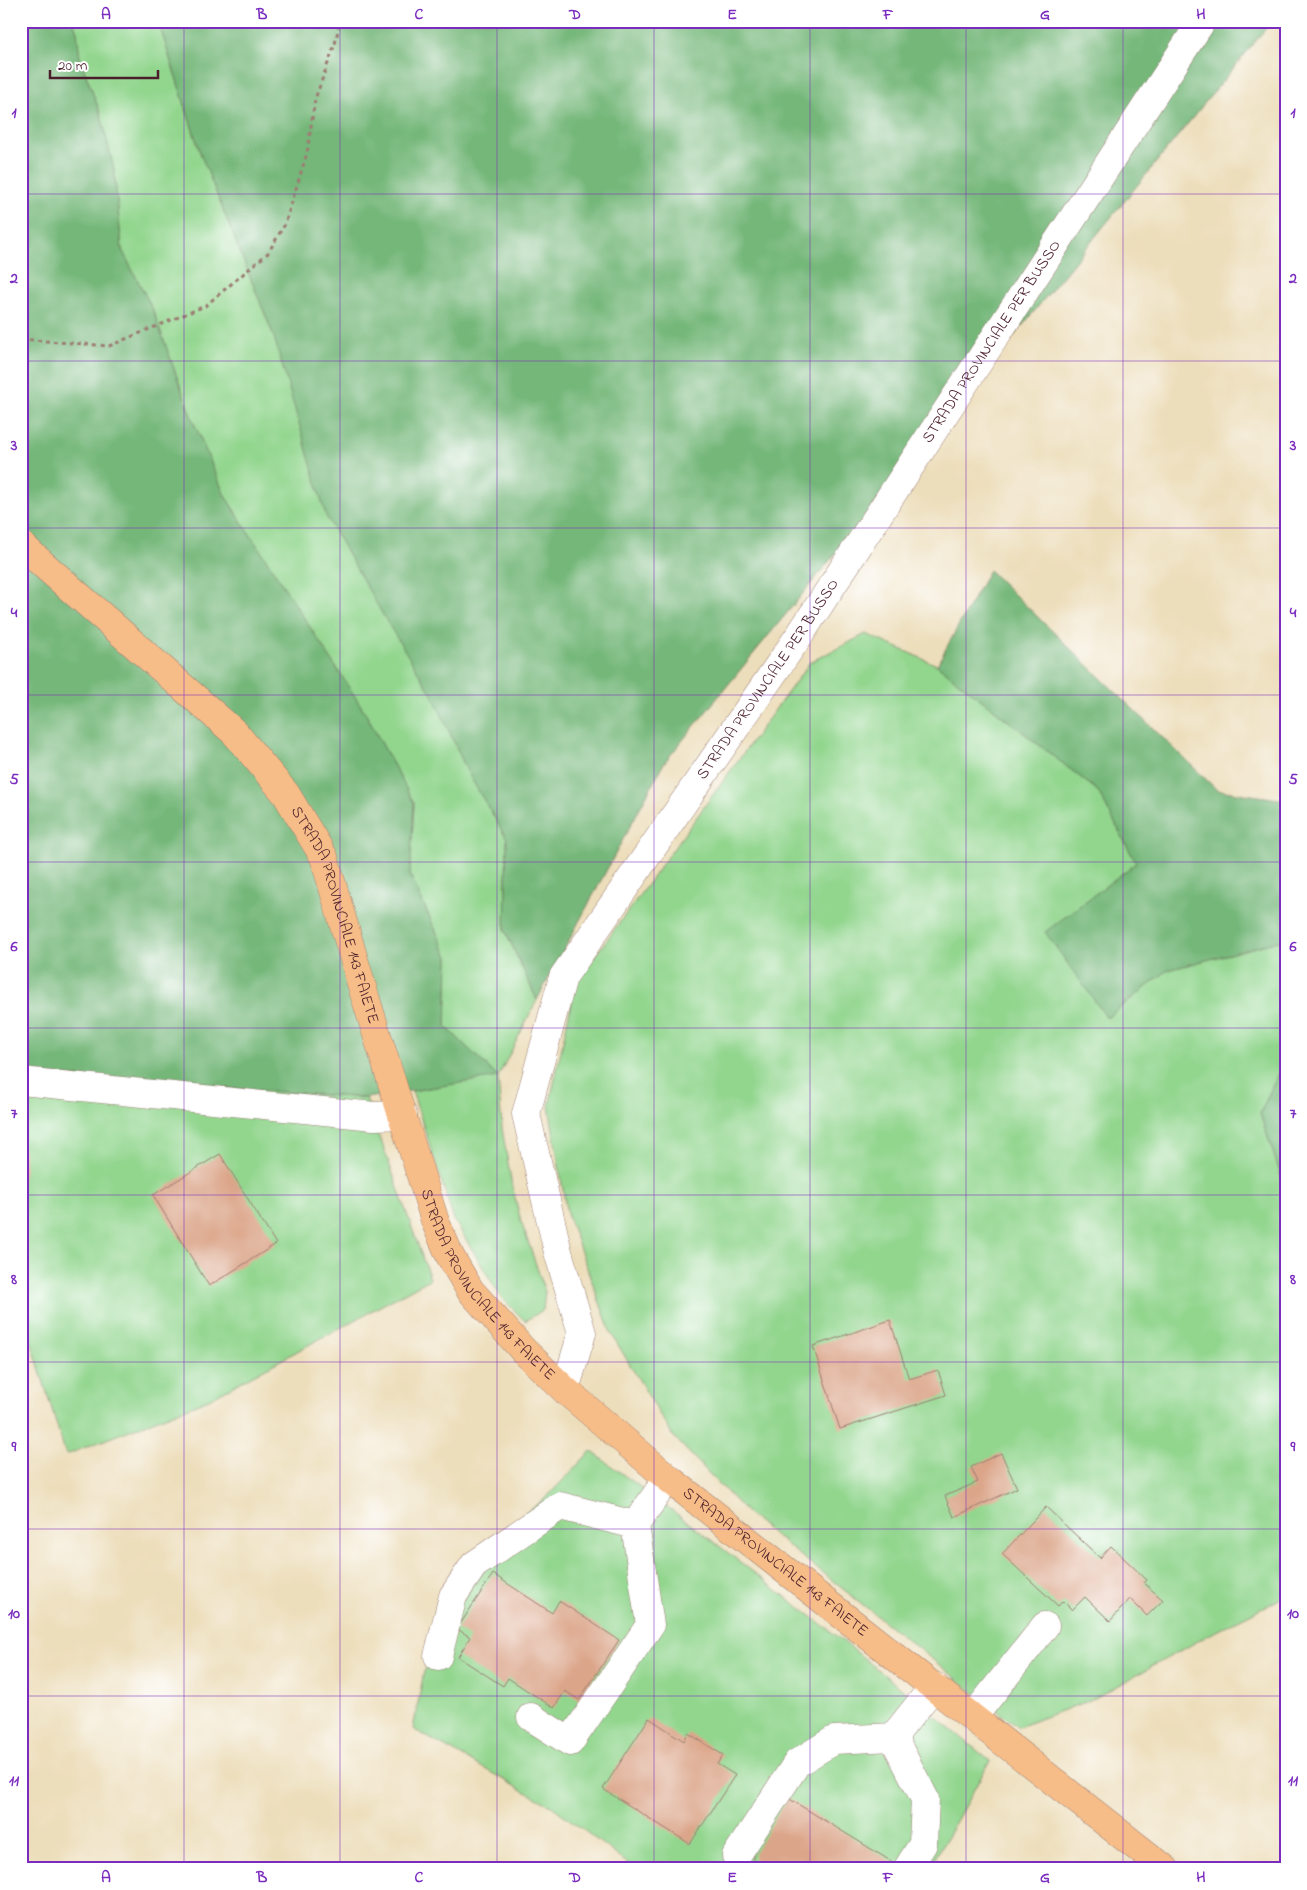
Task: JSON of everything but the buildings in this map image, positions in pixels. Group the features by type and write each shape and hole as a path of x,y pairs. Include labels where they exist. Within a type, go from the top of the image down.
{"main road":[{"name":"STRADA PROVINCIALE 143 FAIETE","path":"21,545 236,733 286,794 324,858 435,1221 450,1256 470,1290 523,1350 565,1390 668,1478 1165,1869"}],"street":[{"name":"STRADA PROVINCIALE PER BUSSO","path":"565,1390 582,1333 558,1252 526,1114 563,977 801,633 1202,21"},
{"path":"21,1081 374,1116 403,1115"},
{"path":"531,1717 570,1742 650,1625 635,1525 668,1478"},
{"path":"438,1656 453,1596 474,1564 560,1506 635,1525"},
{"path":"973,1717 1045,1626"},
{"path":"736,1856 797,1763 834,1740 893,1737 934,1686"},
{"path":"893,1737 925,1799 923,1844 907,1869"}],"path":[{"path":"21,338 109,346 205,306 268,253 285,224 307,153 315,99 335,44 340,21"}],"green space":[{"path":"21,21 73,21 77,32 80,59 101,115 114,170 122,250 153,310 191,416 225,496 363,709 414,803 410,875 448,957 446,1027 498,1077 366,1098 21,1073"},
{"path":"73,21 158,21 201,155 273,334 468,773 507,839 505,930 537,1000 498,1077 502,1128 512,1186 521,1221 545,1291 543,1310 525,1321 501,1297 454,1220 412,1091 497,1076 446,1027 448,957 410,875 414,803 363,709 225,496 191,416 153,310 122,250 114,170 101,115 80,59 77,32"},
{"path":"158,21 1272,21 664,763 537,1000 505,930 507,839 468,773 433,696 387,622 326,516 273,334 201,155"},
{"path":"989,570 1217,790 1286,800 1286,939 1168,970 1107,1018 1045,932 1136,863 1098,791 937,665"},
{"path":"866,634 937,665 1098,791 1136,863 1046,932 1107,1018 1168,970 1286,939 1286,1056 1260,1114 1286,1190 1286,1596 1218,1630 1093,1699 1018,1727 749,1515 672,1435 611,1333 567,1214 549,1106 576,982 810,662"},
{"path":"1286,1056 1286,1190 1260,1114"},
{"path":"21,1073 366,1098 430,1279 209,1399 66,1455 31,1341 21,1340"},
{"path":"591,1451 833,1633 990,1761 929,1869 635,1869 553,1807 413,1729 439,1594 466,1557 546,1498"}]}
